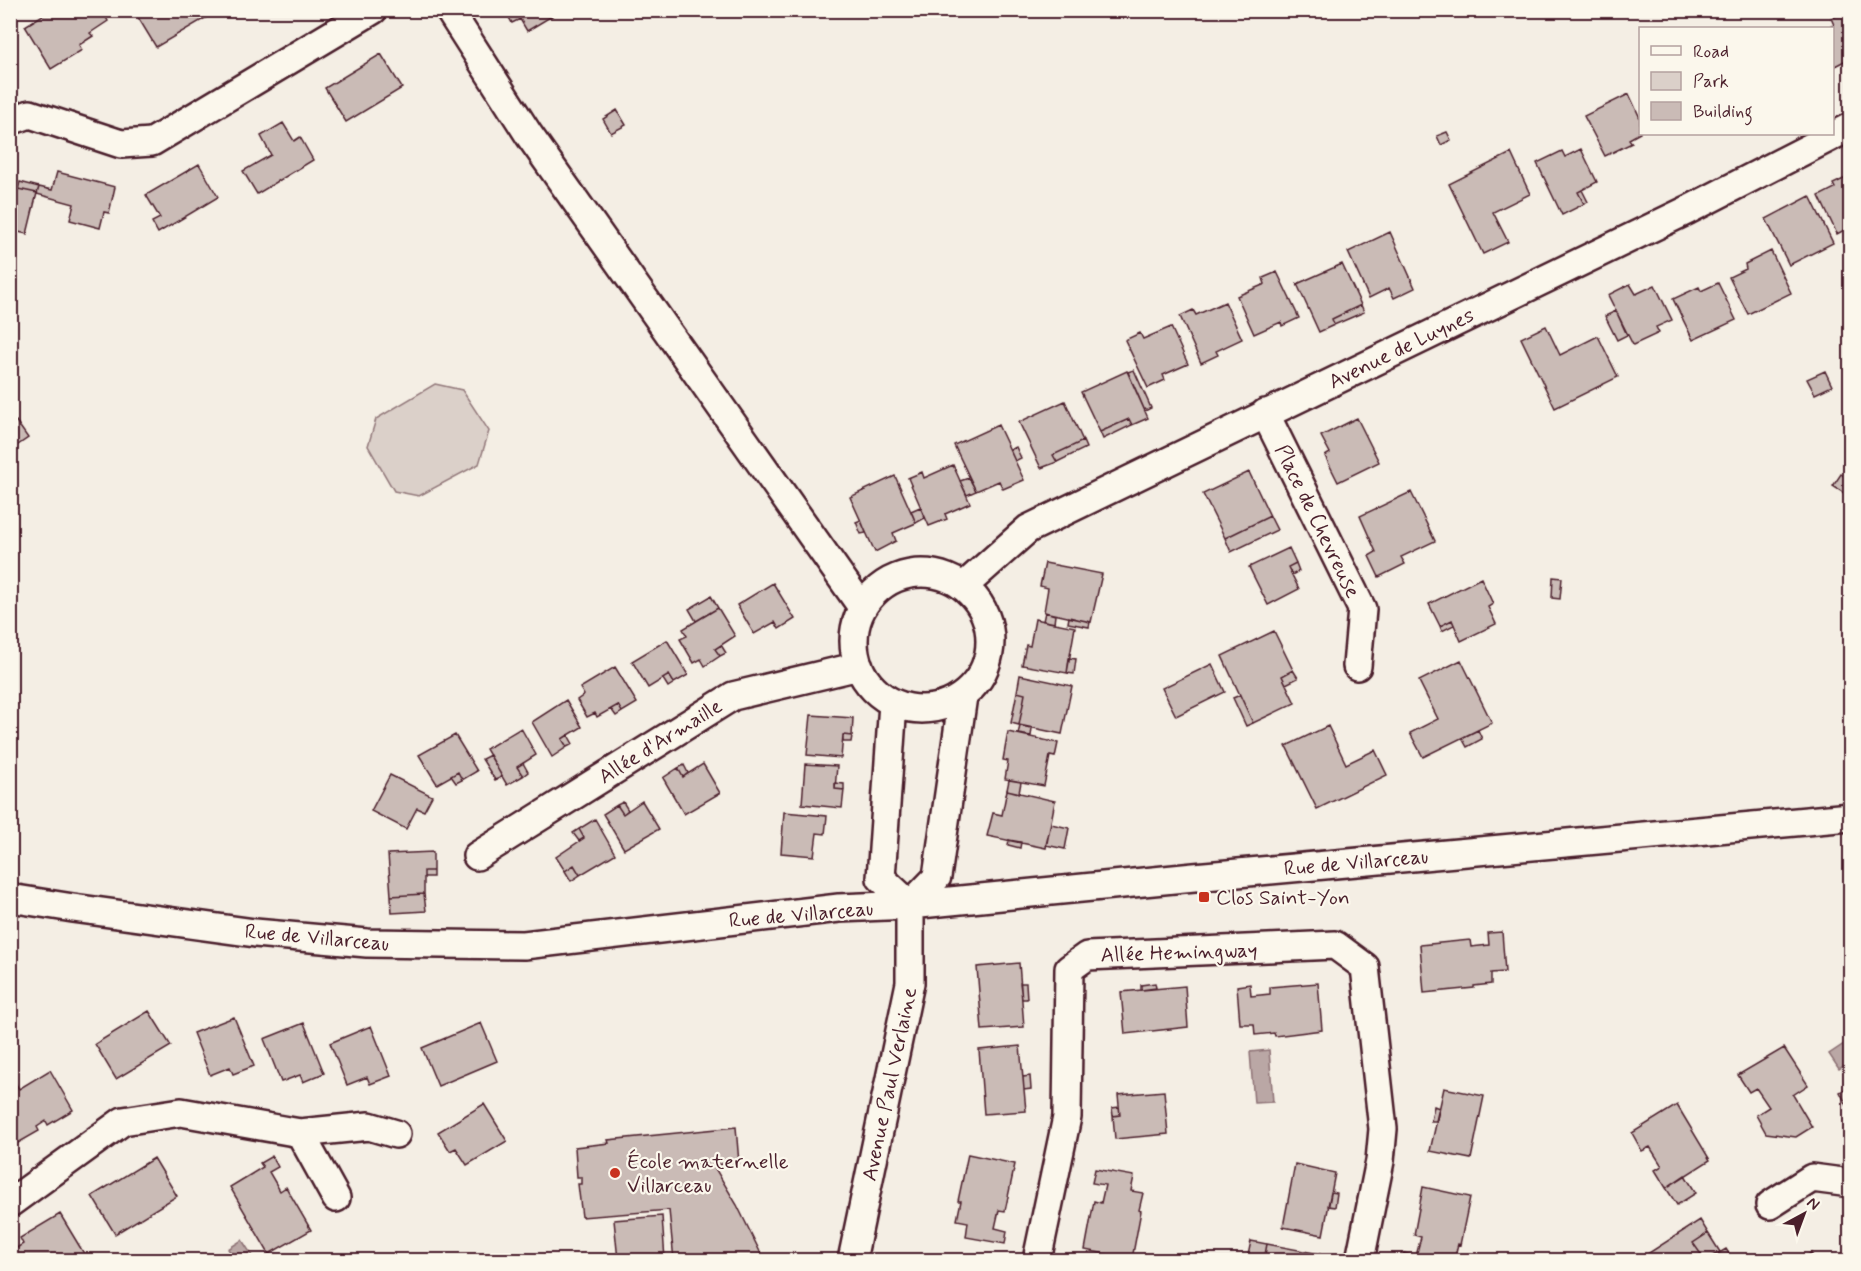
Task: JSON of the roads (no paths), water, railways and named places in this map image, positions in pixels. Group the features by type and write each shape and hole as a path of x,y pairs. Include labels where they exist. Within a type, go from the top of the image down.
{"street":[{"path":"10,121 30,114 121,144 152,142 373,10"},
{"path":"449,10 529,135 862,607"},
{"name":"Avenue de Luynes","path":"964,586 1028,529 1688,210 1851,127"},
{"name":"Place de Chevreuse","path":"1265,413 1362,609 1357,666"},
{"path":"926,572 946,576 964,586 978,601 988,621 991,641 988,662 978,681 963,696 948,705 929,709 911,709 893,703 878,694 867,682 858,666 854,649 854,630 862,607 871,595 886,582 905,574 926,572"},
{"name":"Allée d'Armaille","path":"477,856 733,696 858,666"},
{"path":"893,703 881,878 910,905 937,877 963,696"},
{"name":"Rue de Villarceau","path":"10,898 255,933 367,943 513,945 839,908 910,905 1851,817"},
{"name":"Avenue Paul Verlaine","path":"852,1260 910,983 910,905"},
{"name":"Allée Hemingway","path":"1037,1260 1067,1116 1069,969 1087,956 1335,945 1365,967 1383,1129 1380,1161 1360,1260"},
{"path":"10,1203 123,1121 181,1113 300,1133 369,1126 396,1134"},
{"path":"300,1133 336,1198"},
{"path":"1770,1205 1812,1178 1851,1183"}],"place":[{"name":"Clos Saint-Yon","path":"1204,897"},
{"name":"École maternelle Villarceau","path":"615,1173"}]}
